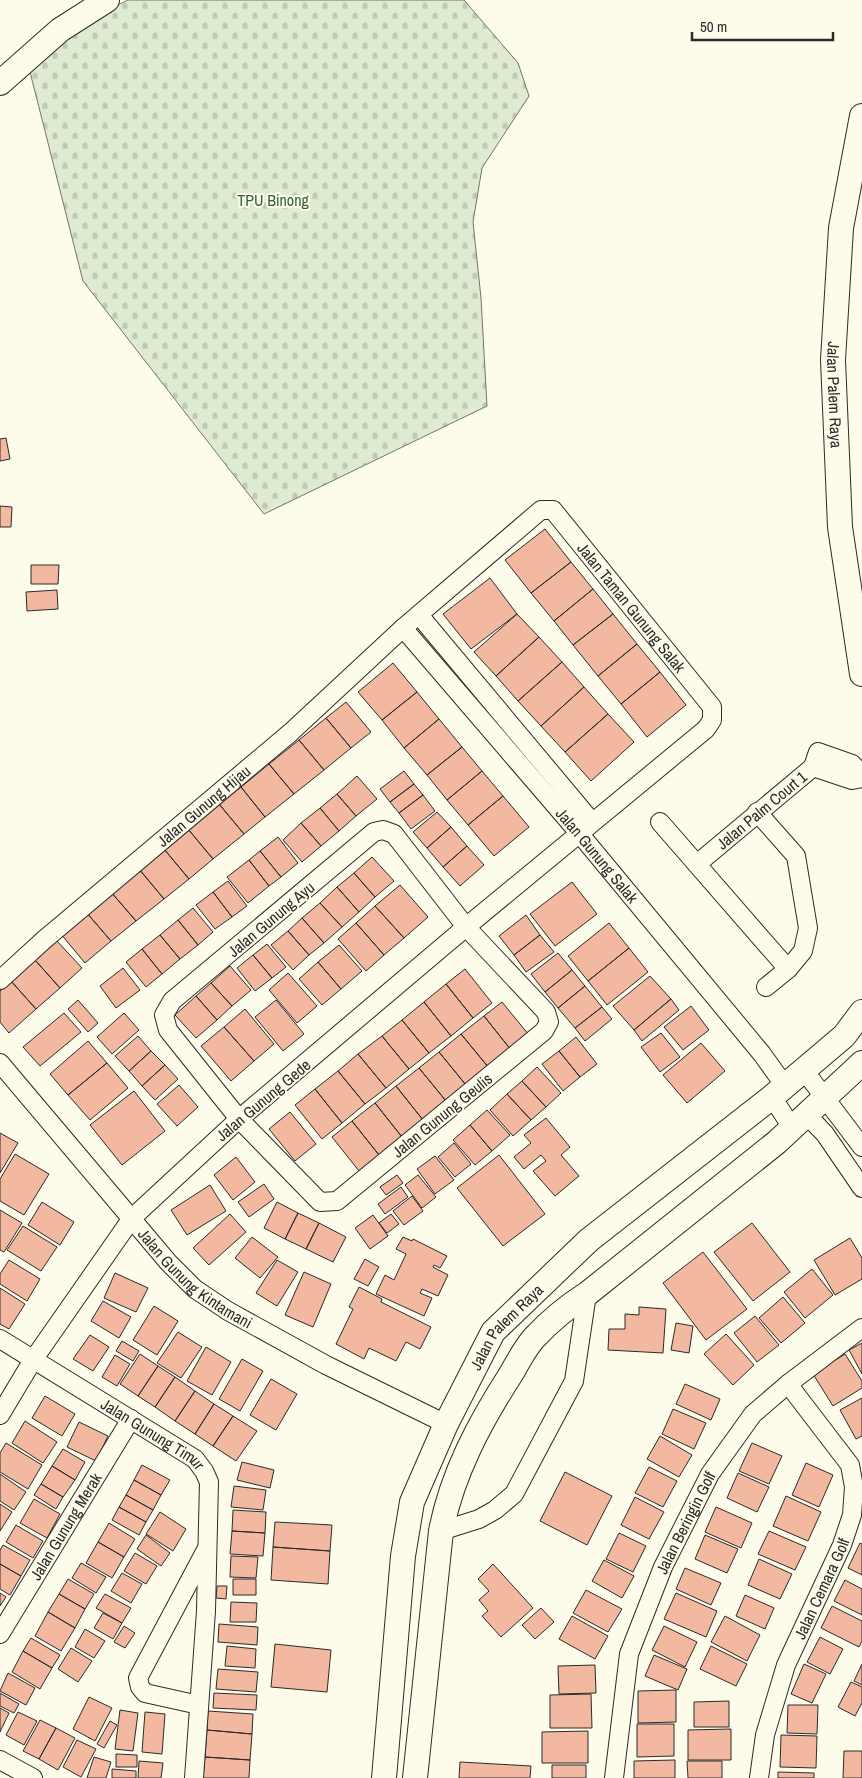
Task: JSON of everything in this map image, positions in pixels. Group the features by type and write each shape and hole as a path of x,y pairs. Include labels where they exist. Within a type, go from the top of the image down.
{"street":[{"path":"0,83 60,30 107,0"},
{"name":"Jalan Palem Raya","path":"862,116 841,228 833,360 840,527 862,674"},
{"name":"Jalan Taman Gunung Salak","path":"419,615 538,512 546,508 553,510 712,707 713,714 710,725 706,729 585,828"},
{"name":"Jalan Gunung Hijau","path":"0,980 45,939 290,733 419,615"},
{"name":"Jalan Gunung Salak","path":"419,615 762,1054 779,1092 800,1122 825,1134 862,1188"},
{"name":"Jalan Gunung Salak","path":"403,628 585,828"},
{"name":"Jalan Palm Court 1","path":"697,864 816,760 852,780 862,776"},
{"path":"757,812 796,856 808,928 803,951 788,969 766,988"},
{"path":"660,822 788,969"},
{"name":"Jalan Gunung Gede","path":"0,1415 33,1360 132,1218 239,1119 585,828"},
{"name":"Jalan Gunung Ayu","path":"239,1119 168,1030 164,1015 172,1001 374,832 383,830 394,834 466,927"},
{"name":"Jalan Gunung Geulis","path":"239,1119 320,1202 330,1203 337,1201 544,1031 549,1022 546,1012 466,927"},
{"name":"Jalan Palem Raya","path":"384,1778 404,1556 412,1502 446,1424 493,1332 588,1240 779,1092 803,1069 844,1036 862,1012"},
{"name":"Jalan Gunung Kintamani","path":"0,1063 168,1262 195,1289 228,1311 326,1365 446,1424"},
{"name":"Jalan Palem Raya","path":"415,1778 441,1531 446,1506 465,1456 491,1404 533,1340 569,1305 587,1294 800,1122 862,1063"},
{"path":"803,1069 862,1147"},
{"path":"441,1531 479,1519 495,1510 514,1494 574,1382 587,1294"},
{"name":"Jalan Beringin Golf","path":"614,1778 629,1654 663,1568 710,1474 753,1414 788,1384 862,1328"},
{"name":"Jalan Gunung Timur","path":"0,1339 195,1459 204,1471 208,1482 206,1612 194,1778"},
{"name":"Jalan Cemara Golf","path":"759,1778 765,1735 786,1665 842,1545 852,1515 853,1505 854,1487 850,1465 788,1384"},
{"name":"Jalan Gunung Merak","path":"0,1634 132,1419"},
{"name":"Jalan Gunung Timur","path":"199,1705 145,1693 140,1687 138,1678 207,1547"},
{"path":"0,1760 32,1778"}],"green space":[{"name":"TPU Binong","path":"128,0 464,0 518,63 529,96 482,168 473,222 481,298 487,406 264,514 83,281 29,68 89,19"}],"building":[{"path":"6,438 10,459 0,461 0,439"},
{"path":"0,506 12,507 11,527 0,527"},
{"path":"545,529 571,562 531,593 505,560"},
{"path":"571,562 593,589 554,621 531,593"},
{"path":"31,565 59,565 58,584 31,584"},
{"path":"490,578 517,614 471,649 443,614"},
{"path":"593,589 613,614 573,645 554,621"},
{"path":"57,590 58,609 27,611 26,592"},
{"path":"517,614 539,637 496,676 474,652"},
{"path":"613,614 637,644 598,676 573,645"},
{"path":"539,637 562,662 518,701 496,676"},
{"path":"637,644 660,672 621,704 598,676"},
{"path":"562,662 584,687 541,726 518,701"},
{"path":"393,663 417,692 382,720 358,692"},
{"path":"660,672 686,705 647,737 621,704"},
{"path":"584,687 608,714 565,752 541,726"},
{"path":"417,692 439,719 404,748 382,720"},
{"path":"346,702 371,732 351,748 326,718"},
{"path":"608,714 634,742 591,781 565,752"},
{"path":"326,718 351,748 324,770 299,740"},
{"path":"439,719 462,747 427,775 404,748"},
{"path":"299,740 324,770 294,794 269,764"},
{"path":"462,747 482,771 447,800 427,775"},
{"path":"269,764 294,794 265,817 241,787"},
{"path":"404,771 414,784 390,802 380,789"},
{"path":"482,771 503,796 468,825 447,800"},
{"path":"357,776 377,799 356,816 337,794"},
{"path":"414,784 423,795 399,813 390,802"},
{"path":"241,787 265,817 244,834 219,804"},
{"path":"337,794 356,816 339,831 320,808"},
{"path":"423,795 435,811 411,829 399,813"},
{"path":"503,796 529,827 494,856 468,825"},
{"path":"219,804 244,834 213,859 188,829"},
{"path":"320,808 339,831 321,846 301,823"},
{"path":"437,812 451,827 427,848 413,832"},
{"path":"301,823 321,846 302,862 283,840"},
{"path":"451,827 467,846 443,867 427,848"},
{"path":"188,829 213,859 189,879 164,849"},
{"path":"278,837 298,863 281,877 260,851"},
{"path":"467,846 484,865 460,886 443,867"},
{"path":"164,849 189,879 164,899 139,869"},
{"path":"260,851 281,877 269,886 249,860"},
{"path":"372,857 394,881 375,897 354,873"},
{"path":"249,860 269,886 248,903 227,877"},
{"path":"139,869 164,899 136,921 111,892"},
{"path":"354,873 375,897 359,912 337,887"},
{"path":"228,881 247,906 232,917 213,892"},
{"path":"572,882 597,914 555,946 530,914"},
{"path":"400,885 428,917 404,938 375,906"},
{"path":"337,887 359,912 342,927 320,903"},
{"path":"111,892 136,921 111,941 86,912"},
{"path":"213,892 232,917 215,929 196,905"},
{"path":"320,903 342,927 324,943 302,918"},
{"path":"375,906 404,938 384,955 356,923"},
{"path":"193,908 213,932 198,945 178,920"},
{"path":"86,912 111,941 85,963 60,933"},
{"path":"526,915 540,935 514,955 499,936"},
{"path":"302,918 324,943 309,955 288,931"},
{"path":"178,920 198,945 180,959 160,935"},
{"path":"356,923 384,955 366,971 338,939"},
{"path":"609,923 629,948 588,981 568,956"},
{"path":"288,931 309,955 293,970 271,945"},
{"path":"160,935 180,959 162,974 142,949"},
{"path":"540,935 554,952 526,972 514,955"},
{"path":"57,941 82,968 60,988 35,960"},
{"path":"267,944 286,967 272,978 253,955"},
{"path":"339,945 362,971 341,989 318,962"},
{"path":"629,948 648,972 607,1005 588,981"},
{"path":"142,949 162,974 146,987 126,962"},
{"path":"558,953 572,970 545,992 531,974"},
{"path":"253,955 272,978 255,991 237,968"},
{"path":"35,960 60,988 36,1009 11,981"},
{"path":"318,962 341,989 322,1005 299,979"},
{"path":"230,966 251,990 232,1006 211,983"},
{"path":"123,968 140,990 116,1008 100,986"},
{"path":"465,969 492,1003 473,1018 446,984"},
{"path":"572,970 585,986 558,1008 545,992"},
{"path":"288,973 317,1006 297,1023 269,990"},
{"path":"650,976 671,999 634,1030 613,1006"},
{"path":"11,981 36,1009 9,1033 0,1022 0,991"},
{"path":"211,983 232,1006 217,1020 196,996"},
{"path":"446,984 473,1018 451,1036 424,1002"},
{"path":"585,986 602,1007 575,1028 558,1008"},
{"path":"196,996 217,1020 196,1038 175,1015"},
{"path":"671,999 679,1010 642,1041 634,1030"},
{"path":"78,1000 98,1023 88,1032 68,1009"},
{"path":"276,1000 304,1034 283,1051 255,1017"},
{"path":"424,1002 451,1036 429,1053 402,1020"},
{"path":"502,1002 529,1035 511,1050 484,1016"},
{"path":"691,1006 709,1030 683,1050 664,1027"},
{"path":"602,1007 612,1019 585,1041 575,1028"},
{"path":"245,1009 274,1044 254,1061 224,1027"},
{"path":"64,1013 81,1032 40,1066 23,1047"},
{"path":"124,1013 139,1030 112,1054 97,1037"},
{"path":"484,1016 511,1050 489,1068 461,1034"},
{"path":"402,1020 429,1053 409,1069 382,1036"},
{"path":"224,1027 254,1061 231,1081 201,1046"},
{"path":"661,1033 680,1057 660,1072 641,1047"},
{"path":"461,1034 489,1068 466,1085 439,1052"},
{"path":"138,1036 151,1051 129,1071 115,1056"},
{"path":"382,1036 409,1069 386,1088 358,1054"},
{"path":"576,1037 597,1064 580,1077 559,1051"},
{"path":"88,1041 107,1063 68,1095 50,1074"},
{"path":"701,1043 725,1071 687,1103 663,1075"},
{"path":"151,1051 165,1065 142,1086 129,1071"},
{"path":"559,1051 580,1077 563,1091 542,1064"},
{"path":"439,1052 466,1085 446,1101 419,1068"},
{"path":"358,1054 386,1088 365,1104 338,1071"},
{"path":"107,1063 128,1088 90,1120 68,1095"},
{"path":"165,1065 178,1079 155,1100 142,1086"},
{"path":"537,1067 561,1093 546,1107 522,1081"},
{"path":"419,1068 446,1101 423,1120 396,1086"},
{"path":"338,1071 365,1104 342,1123 315,1089"},
{"path":"522,1081 546,1107 531,1120 507,1094"},
{"path":"179,1085 198,1107 177,1126 157,1104"},
{"path":"396,1086 423,1120 402,1137 375,1103"},
{"path":"315,1089 342,1123 322,1139 295,1105"},
{"path":"134,1091 165,1131 122,1165 90,1125"},
{"path":"507,1094 531,1120 513,1136 490,1110"},
{"path":"375,1103 402,1137 379,1155 352,1121"},
{"path":"487,1110 510,1135 492,1151 470,1125"},
{"path":"290,1112 316,1144 295,1161 269,1129"},
{"path":"546,1118 570,1147 561,1155 579,1176 555,1196 533,1171 546,1161 541,1155 524,1169 514,1157 531,1143 524,1135"},
{"path":"352,1121 379,1155 359,1171 332,1137"},
{"path":"470,1125 492,1151 475,1165 453,1140"},
{"path":"0,1133 18,1143 0,1173"},
{"path":"454,1143 471,1164 455,1177 438,1157"},
{"path":"15,1154 49,1174 24,1215 0,1201 0,1179"},
{"path":"499,1155 545,1214 503,1246 457,1188"},
{"path":"435,1156 454,1180 435,1194 417,1169"},
{"path":"236,1157 255,1182 233,1200 214,1175"},
{"path":"397,1175 403,1183 386,1195 380,1187"},
{"path":"418,1175 436,1197 422,1208 405,1185"},
{"path":"264,1184 274,1199 249,1217 238,1202"},
{"path":"210,1185 226,1211 187,1235 171,1210"},
{"path":"401,1187 408,1197 385,1214 378,1204"},
{"path":"412,1196 423,1211 404,1225 393,1211"},
{"path":"42,1202 74,1222 60,1245 28,1225"},
{"path":"277,1202 298,1213 285,1239 264,1228"},
{"path":"0,1210 22,1223 4,1252 0,1250"},
{"path":"298,1213 319,1223 306,1249 285,1239"},
{"path":"230,1214 246,1232 209,1265 193,1248"},
{"path":"391,1214 399,1224 387,1233 379,1223"},
{"path":"373,1215 388,1236 370,1249 355,1228"},
{"path":"319,1223 346,1237 333,1262 306,1249"},
{"path":"752,1223 790,1272 753,1301 714,1252"},
{"path":"23,1226 57,1247 41,1271 7,1250"},
{"path":"252,1237 278,1257 260,1278 235,1258"},
{"path":"403,1237 412,1241 413,1239 447,1256 440,1268 434,1265 433,1267 448,1275 438,1296 422,1289 420,1293 432,1298 424,1316 376,1294 385,1275 394,1280 406,1254 396,1249"},
{"path":"850,1238 862,1258 862,1279 835,1295 814,1260"},
{"path":"703,1252 747,1309 706,1340 663,1283"},
{"path":"365,1259 379,1267 368,1286 354,1279"},
{"path":"9,1260 40,1279 27,1301 0,1284 0,1274"},
{"path":"277,1260 298,1272 277,1306 256,1293"},
{"path":"812,1269 833,1295 805,1318 784,1292"},
{"path":"304,1272 331,1284 313,1327 285,1315"},
{"path":"115,1273 148,1288 136,1312 104,1298"},
{"path":"359,1287 382,1299 381,1302 431,1327 420,1349 406,1342 396,1361 369,1348 364,1359 336,1344 353,1309 349,1307"},
{"path":"0,1288 25,1304 9,1329 0,1324"},
{"path":"783,1297 805,1323 781,1343 759,1318"},
{"path":"103,1301 131,1317 119,1338 91,1321"},
{"path":"154,1306 178,1321 157,1355 133,1340"},
{"path":"639,1307 666,1309 663,1353 608,1350 609,1329 625,1329 625,1314 639,1315"},
{"path":"755,1316 779,1345 757,1362 734,1333"},
{"path":"676,1323 693,1326 689,1353 671,1350"},
{"path":"178,1332 202,1347 181,1378 157,1363"},
{"path":"726,1334 754,1365 733,1385 704,1354"},
{"path":"90,1335 109,1347 93,1371 73,1359"},
{"path":"122,1341 139,1351 133,1361 116,1351"},
{"path":"862,1343 862,1374 849,1350"},
{"path":"206,1347 231,1362 212,1395 187,1381"},
{"path":"140,1354 158,1366 138,1396 120,1384"},
{"path":"845,1354 862,1381 862,1388 833,1406 813,1374"},
{"path":"115,1355 130,1364 117,1386 102,1377"},
{"path":"242,1359 263,1371 240,1411 219,1399"},
{"path":"158,1366 175,1377 155,1407 138,1396"},
{"path":"175,1377 195,1391 175,1421 155,1407"},
{"path":"271,1379 297,1394 276,1430 250,1415"},
{"path":"685,1384 720,1399 711,1420 676,1404"},
{"path":"195,1391 214,1404 195,1434 175,1421"},
{"path":"45,1396 75,1414 62,1436 32,1418"},
{"path":"862,1398 862,1436 856,1439 840,1410"},
{"path":"214,1404 233,1416 213,1446 195,1434"},
{"path":"673,1409 706,1423 694,1449 662,1434"},
{"path":"233,1416 257,1431 236,1461 213,1446"},
{"path":"25,1421 57,1442 43,1463 12,1443"},
{"path":"79,1422 108,1436 96,1461 67,1447"},
{"path":"660,1436 692,1455 679,1477 647,1459"},
{"path":"6,1443 42,1465 28,1489 0,1472 0,1453"},
{"path":"752,1443 782,1456 769,1484 739,1471"},
{"path":"63,1449 85,1462 75,1480 52,1466"},
{"path":"242,1462 274,1470 270,1488 237,1480"},
{"path":"806,1463 833,1475 819,1507 792,1495"},
{"path":"142,1465 170,1480 161,1495 134,1480"},
{"path":"52,1466 75,1480 63,1497 41,1484"},
{"path":"649,1467 677,1481 663,1507 635,1493"},
{"path":"565,1472 612,1496 587,1545 540,1521"},
{"path":"738,1473 769,1487 757,1512 727,1498"},
{"path":"0,1474 26,1492 14,1510 0,1501"},
{"path":"134,1480 161,1495 153,1510 126,1495"},
{"path":"41,1484 63,1497 56,1509 34,1495"},
{"path":"234,1486 266,1490 263,1510 231,1507"},
{"path":"126,1495 153,1510 146,1522 119,1507"},
{"path":"786,1496 821,1512 808,1541 773,1526"},
{"path":"635,1497 664,1512 649,1539 621,1525"},
{"path":"34,1499 60,1514 47,1538 20,1523"},
{"path":"0,1504 12,1512 0,1531"},
{"path":"119,1507 146,1522 139,1535 112,1520"},
{"path":"716,1507 752,1523 741,1548 705,1532"},
{"path":"233,1510 266,1512 265,1533 232,1531"},
{"path":"160,1512 186,1529 173,1551 146,1534"},
{"path":"275,1522 332,1525 330,1551 273,1547"},
{"path":"109,1523 135,1539 124,1557 98,1542"},
{"path":"16,1525 43,1541 33,1558 6,1542"},
{"path":"232,1531 265,1533 263,1556 230,1554"},
{"path":"769,1531 806,1547 795,1570 758,1554"},
{"path":"619,1533 646,1546 633,1572 606,1559"},
{"path":"146,1535 170,1553 161,1566 137,1549"},
{"path":"705,1535 738,1549 727,1573 695,1559"},
{"path":"98,1542 124,1557 112,1578 86,1563"},
{"path":"860,1543 862,1544 862,1575 848,1568"},
{"path":"3,1545 30,1560 21,1576 0,1564 0,1550"},
{"path":"273,1547 330,1551 328,1584 271,1580"},
{"path":"135,1553 157,1566 146,1584 124,1571"},
{"path":"231,1556 258,1557 256,1578 230,1577"},
{"path":"759,1559 792,1574 780,1599 748,1585"},
{"path":"604,1560 634,1576 622,1598 592,1581"},
{"path":"81,1563 106,1577 96,1593 72,1578"},
{"path":"0,1564 21,1576 10,1595 0,1589"},
{"path":"493,1564 533,1608 501,1637 482,1616 488,1611 479,1600 489,1591 478,1579"},
{"path":"685,1568 721,1583 711,1605 676,1589"},
{"path":"122,1573 142,1584 131,1603 111,1591"},
{"path":"68,1579 94,1594 85,1609 59,1594"},
{"path":"233,1579 256,1579 256,1595 233,1595"},
{"path":"845,1580 862,1589 862,1615 834,1601"},
{"path":"217,1586 227,1586 226,1599 216,1598"},
{"path":"586,1590 622,1609 608,1632 573,1613"},
{"path":"0,1593 6,1597 0,1606"},
{"path":"676,1593 717,1611 706,1637 664,1619"},
{"path":"59,1594 85,1609 75,1628 48,1612"},
{"path":"105,1594 131,1608 122,1623 96,1608"},
{"path":"745,1595 774,1608 765,1629 736,1616"},
{"path":"231,1602 257,1603 256,1622 230,1622"},
{"path":"832,1606 862,1621 862,1641 859,1647 821,1628"},
{"path":"541,1608 554,1622 535,1639 522,1625"},
{"path":"48,1612 75,1628 61,1651 35,1636"},
{"path":"103,1613 122,1623 113,1639 94,1628"},
{"path":"572,1616 608,1636 595,1659 559,1639"},
{"path":"725,1616 760,1635 747,1661 711,1642"},
{"path":"219,1624 258,1627 257,1645 218,1642"},
{"path":"124,1626 135,1633 125,1648 114,1642"},
{"path":"664,1626 697,1642 685,1667 652,1650"},
{"path":"85,1629 105,1641 94,1658 75,1647"},
{"path":"820,1637 843,1649 830,1674 807,1662"},
{"path":"31,1638 60,1655 52,1668 23,1651"},
{"path":"275,1644 331,1650 327,1692 271,1687"},
{"path":"227,1646 256,1649 255,1668 225,1666"},
{"path":"711,1646 747,1664 736,1686 700,1669"},
{"path":"71,1648 92,1661 78,1682 58,1669"},
{"path":"23,1651 52,1668 40,1689 12,1672"},
{"path":"654,1655 687,1669 678,1690 645,1676"},
{"path":"804,1664 826,1674 812,1703 791,1694"},
{"path":"862,1664 862,1685 854,1681"},
{"path":"595,1665 596,1693 559,1694 558,1666"},
{"path":"218,1669 258,1672 256,1692 216,1689"},
{"path":"8,1673 35,1688 26,1705 0,1691"},
{"path":"851,1682 862,1687 862,1703 855,1716 838,1707"},
{"path":"676,1690 676,1722 638,1723 638,1691"},
{"path":"0,1693 19,1704 14,1713 0,1706"},
{"path":"214,1693 257,1695 256,1710 213,1708"},
{"path":"591,1694 592,1728 550,1728 550,1695"},
{"path":"89,1697 112,1708 95,1741 73,1729"},
{"path":"729,1701 729,1727 694,1727 694,1702"},
{"path":"788,1705 818,1705 817,1734 787,1733"},
{"path":"0,1708 9,1713 0,1732"},
{"path":"120,1710 138,1713 133,1751 115,1749"},
{"path":"208,1711 253,1714 252,1734 207,1730"},
{"path":"18,1712 37,1721 24,1745 6,1735"},
{"path":"145,1712 165,1714 162,1754 142,1752"},
{"path":"40,1720 56,1728 39,1759 23,1751"},
{"path":"110,1721 117,1725 104,1748 97,1744"},
{"path":"637,1724 674,1724 674,1756 637,1757"},
{"path":"56,1728 75,1738 58,1770 39,1759"},
{"path":"731,1729 731,1760 688,1760 688,1730"},
{"path":"207,1730 252,1734 250,1760 205,1757"},
{"path":"588,1731 588,1763 542,1763 542,1732"},
{"path":"781,1735 817,1736 816,1768 780,1767"},
{"path":"77,1740 96,1749 81,1777 63,1767"},
{"path":"844,1751 862,1751 862,1778 843,1778"},
{"path":"116,1754 137,1755 137,1767 116,1767"},
{"path":"94,1757 111,1762 106,1778 87,1778"},
{"path":"205,1757 250,1760 249,1778 203,1778"},
{"path":"675,1760 675,1778 634,1778 634,1761"},
{"path":"139,1761 163,1763 161,1778 138,1778"},
{"path":"687,1761 722,1761 722,1778 688,1778"},
{"path":"460,1762 531,1766 530,1778 459,1778"},
{"path":"552,1765 586,1765 586,1778 552,1778"},
{"path":"112,1769 136,1771 136,1778 112,1778"},
{"path":"778,1772 814,1773 814,1778 778,1778"}]}
